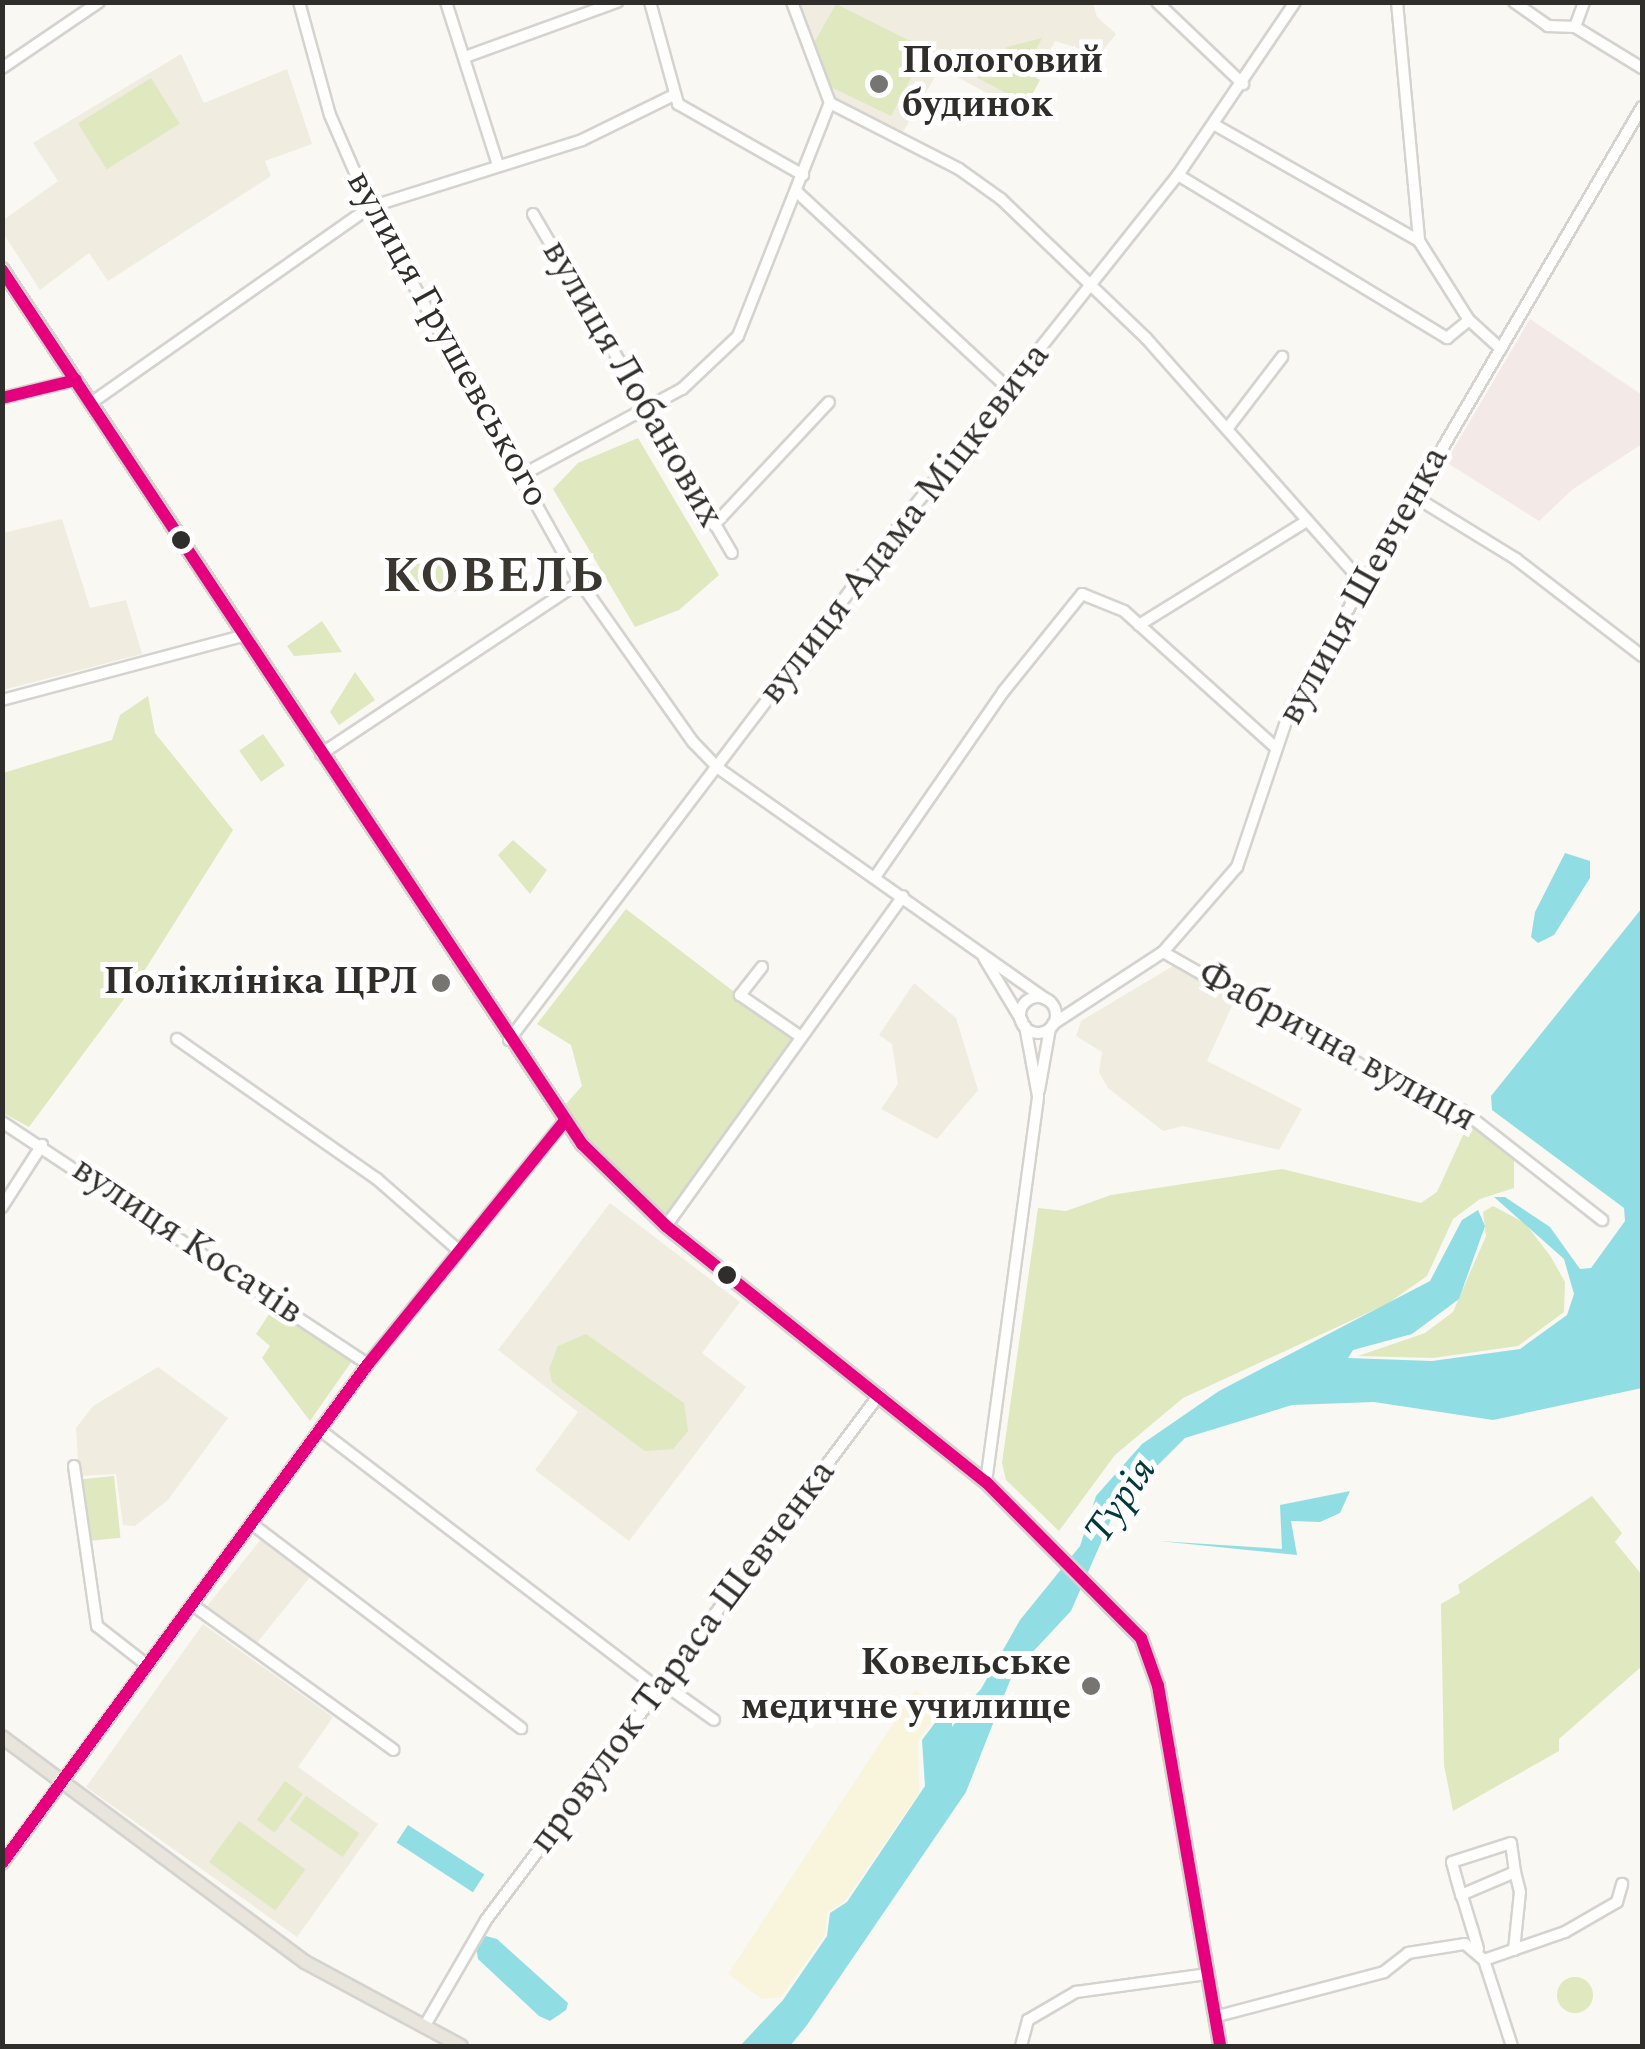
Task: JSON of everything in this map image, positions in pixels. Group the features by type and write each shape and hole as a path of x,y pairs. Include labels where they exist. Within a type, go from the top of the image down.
{"main road":[{"path":"2,269 564,1122 666,1226 986,1482 1130,1624 1153,1661 1220,2046"},
{"path":"2,1737 60,1784 304,1962 461,2046"}],"street":[{"path":"2,68 99,2"},
{"name":"вулиця Грушевського","path":"299,2 336,132 370,206 580,582 718,768 981,953 1023,1024"},
{"path":"446,2 498,164"},
{"path":"465,56 617,2"},
{"path":"650,2 674,95 690,114 803,175"},
{"path":"522,475 646,412 699,378 738,336 830,104 792,2"},
{"path":"1157,2 1243,84"},
{"name":"вулиця Адама Міцкевича","path":"508,1041 1008,388 1178,175 1243,84 1294,2"},
{"path":"1397,2 1419,241 1469,320 1501,349"},
{"path":"1514,2 1548,26 1576,27 1642,68"},
{"path":"1576,27 1584,2"},
{"path":"91,402 370,206 582,140 674,95"},
{"path":"830,104 959,169 1094,284 1362,582"},
{"name":"вулиця Шевченка","path":"1052,1026 1163,952 1238,867 1276,748 1362,582 1642,107"},
{"path":"1215,125 1419,241"},
{"path":"1178,175 1447,338 1469,320"},
{"path":"797,192 1008,388"},
{"name":"вулиця Лобанових","path":"534,214 646,412 732,553"},
{"path":"1227,430 1282,357"},
{"path":"2,398 76,380"},
{"path":"714,525 829,402"},
{"path":"1412,495 1516,560 1642,656"},
{"path":"1139,625 1305,522"},
{"path":"321,754 580,582"},
{"path":"875,876 1003,692 1082,594 1124,610 1276,748"},
{"path":"2,700 242,636"},
{"path":"666,1226 902,896"},
{"name":"Фабрична вулиця","path":"1163,952 1382,1077 1463,1111 1602,1220"},
{"path":"981,953 1048,1001 1052,1026 1038,1096 986,1482"},
{"path":"762,967 740,996 801,1037"},
{"path":"1038,1096 1023,1024 1024,1004 1048,1001 1081,1005"},
{"path":"1023,1024 1052,1026"},
{"path":"176,1039 377,1180 457,1249"},
{"name":"вулиця Косачів","path":"2,1122 368,1364"},
{"path":"2,1864 368,1364 457,1249 564,1122"},
{"path":"2,1207 42,1145"},
{"name":"провулок Тараса Шевченка","path":"424,2027 486,1920 879,1395"},
{"path":"320,1430 663,1688 714,1720"},
{"path":"74,1466 98,1626 148,1666"},
{"path":"252,1524 521,1728"},
{"path":"194,1606 394,1750"},
{"path":"42,1769 74,1765"},
{"path":"1512,2046 1452,1862 1458,1856 1510,1842 1516,1872 1514,1950"},
{"path":"1462,1895 1516,1872"},
{"path":"1214,2017 1377,1974 1408,1953 1454,1944 1481,1955 1514,1950 1565,1932 1618,1902 1622,1884"},
{"path":"1022,2046 1028,2020 1076,1992 1207,1974"}],"shaded area":[{"name":"Пологовий будинок","path":"796,3 1093,3 1097,17 1116,34 1099,55 1055,41 1019,110 940,68 903,132 833,101"},
{"path":"181,54 204,103 287,69 312,144 265,161 271,176 108,281 89,253 40,290 3,233 2,221 58,181 33,143"},
{"path":"1530,319 1642,395 1642,444 1573,489 1539,521 1446,462"},
{"path":"62,519 90,608 126,600 142,654 3,690 3,533"},
{"path":"1178,963 1236,997 1207,1061 1302,1109 1279,1150 1183,1126 1163,1131 1108,1088 1099,1072 1102,1052 1076,1036 1081,1021"},
{"path":"914,983 956,1018 978,1090 937,1139 881,1109 898,1084 892,1044 879,1035"},
{"path":"610,1203 740,1302 702,1353 746,1387 629,1541 535,1470 578,1412 498,1350"},
{"path":"158,1367 228,1418 168,1500 135,1526 123,1525 116,1474 79,1476 76,1428 93,1406"},
{"path":"262,1538 310,1577 254,1646 206,1607"},
{"path":"203,1624 333,1717 298,1767 378,1824 297,1937 86,1787"}],"green space":[{"path":"836,4 926,49 891,116 831,87 815,41"},
{"path":"1042,38 1025,71 1040,80 1027,104 942,59 990,78 1007,47"},
{"path":"151,78 180,124 107,169 78,124"},
{"path":"638,438 719,575 679,610 635,627 553,489 578,463"},
{"path":"443,556 460,583 455,592 418,584 409,572 414,560 426,568"},
{"path":"322,621 342,652 294,656 287,646"},
{"path":"355,672 375,700 339,725 330,712"},
{"path":"148,696 155,733 233,830 141,976 29,1127 3,1113 3,773 112,740 120,715"},
{"path":"263,734 285,765 261,782 239,751"},
{"path":"513,840 547,870 530,894 498,855"},
{"path":"626,909 793,1037 667,1216 585,1135 566,1104 582,1086 571,1045 537,1024"},
{"path":"1469,1122 1514,1160 1514,1188 1480,1199 1453,1219 1427,1276 1387,1304 1183,1398 1115,1455 1059,1531 1006,1480 1002,1463 1038,1208 1066,1211 1111,1195 1282,1169 1421,1203 1437,1192"},
{"path":"1493,1206 1525,1223 1551,1257 1565,1282 1564,1312 1518,1346 1433,1358 1358,1356 1425,1333 1453,1312 1486,1236 1483,1212"},
{"path":"273,1308 352,1361 310,1421 262,1358 270,1346 256,1334"},
{"path":"586,1334 684,1403 688,1431 673,1449 645,1451 552,1382 549,1369 558,1346"},
{"path":"114,1476 120,1538 89,1541 82,1479"},
{"path":"1592,1496 1622,1533 1615,1542 1642,1575 1642,1666 1559,1739 1559,1751 1453,1811 1444,1765 1441,1604 1460,1593 1458,1585"},
{"path":"285,1781 303,1794 275,1833 257,1820"},
{"path":"306,1796 359,1833 343,1857 289,1820"},
{"path":"239,1821 305,1869 275,1910 209,1862"},
{"path":"1575,1977 1588,1982 1593,1995 1588,2008 1575,2013 1562,2008 1557,1995 1562,1982"}],"sand":[{"path":"915,1690 942,1707 918,1741 919,1793 845,1901 827,1913 825,1935 781,1997 762,1999 728,1974"}],"water":[{"path":"1565,853 1590,861 1590,878 1554,935 1538,943 1531,937 1535,912"},
{"name":"Турія","path":"1642,908 1642,1388 1493,1420 1374,1402 1292,1405 1185,1438 1117,1506 1071,1611 1013,1673 966,1792 807,2025 790,2046 740,2046 783,2000 827,1936 830,1913 847,1902 925,1786 922,1740 947,1707 966,1705 981,1689 1020,1620 1080,1546 1096,1496 1142,1444 1219,1391 1430,1281 1462,1220 1478,1210 1485,1226 1459,1299 1412,1334 1353,1350 1348,1358 1432,1361 1520,1349 1567,1315 1574,1294 1564,1259 1494,1197 1505,1197 1550,1227 1580,1269 1591,1268 1625,1221 1624,1208 1492,1110 1491,1096"},
{"path":"1350,1491 1340,1513 1320,1522 1291,1521 1297,1555 1159,1541 1282,1549 1280,1505"},
{"path":"408,1825 484,1875 473,1892 397,1843"},
{"path":"486,1936 497,1939 568,2003 566,2010 550,2021 539,2016 478,1959 476,1947"}],"transit line":[{"path":"2,270 582,1144 666,1226 986,1482 1141,1638 1158,1686 1220,2046"},
{"path":"2,398 76,380"},
{"path":"2,1863 368,1364 564,1122"}],"place":[{"name":"Пологовий будинок","path":"879,84"},
{"name":"Поліклініка ЦРЛ","path":"441,983"},
{"name":"Ковельське медичне училище","path":"1091,1686"}],"district":[{"name":"КОВЕЛЬ","path":"494,577"}]}
